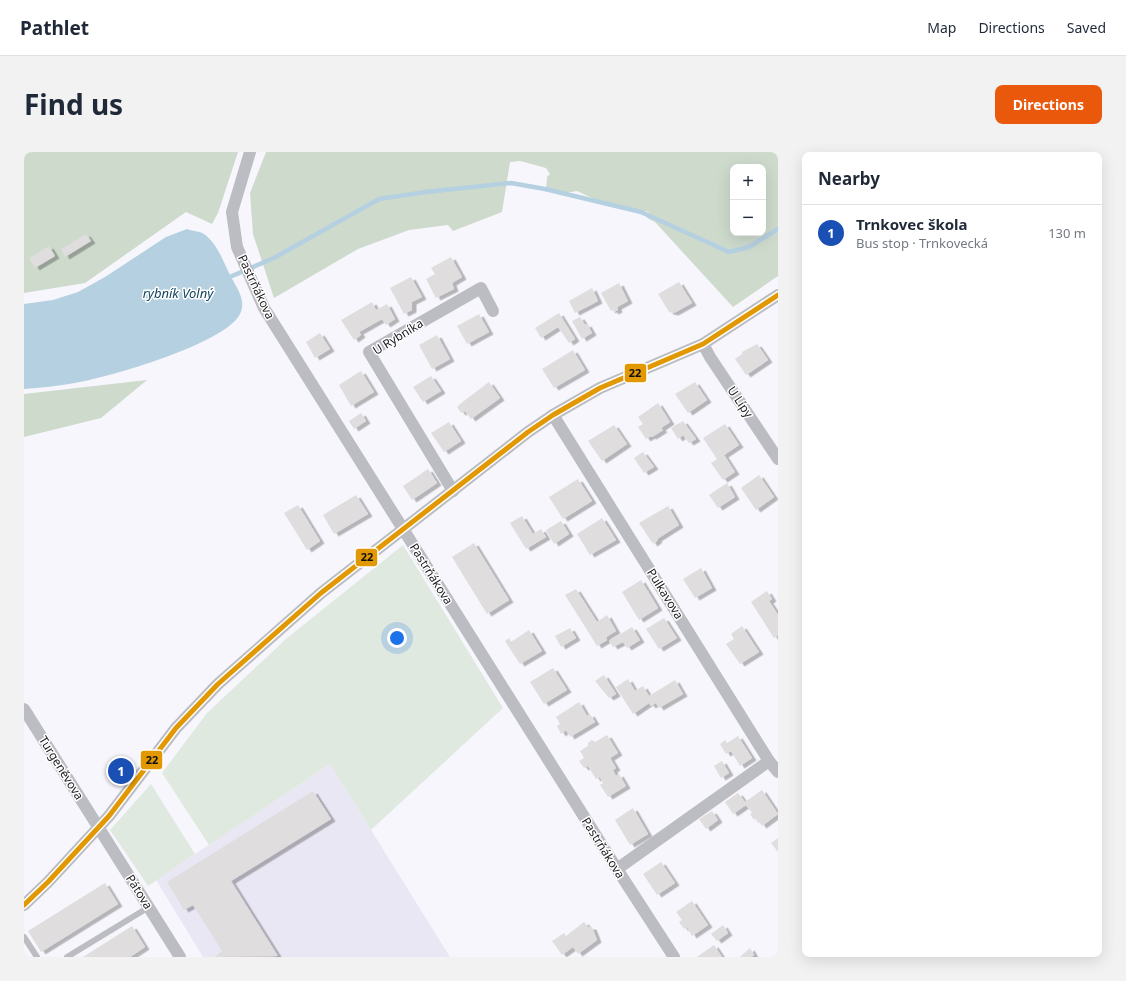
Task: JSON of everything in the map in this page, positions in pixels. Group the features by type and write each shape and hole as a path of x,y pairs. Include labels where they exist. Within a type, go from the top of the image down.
{"street":[{"name":"Pastrňákova","path":"250,152 232,212 237,247 264,308 674,957"},
{"name":"U Rybníka","path":"453,491 369,352 481,288 493,311"},
{"path":"24,905 48,882 98,828 176,728 218,684 322,593 528,432 553,415 600,388 703,344 778,294"},
{"name":"U Lípy","path":"703,344 710,357 778,459"},
{"name":"Pulkavova","path":"553,415 769,761 778,772"},
{"name":"Turgeněvova","path":"24,709 98,828"},
{"path":"617,869 769,761"},
{"name":"Pátova","path":"98,828 180,957"}],"lane":[{"path":"67,957 149,907"},
{"path":"24,937 37,957"}],"shaded area":[{"path":"403,545 503,708 371,830 330,764 209,845 162,773 207,713 287,638"},
{"path":"330,764 450,957 203,957 156,880"},
{"path":"151,784 195,854 148,886 110,830"}],"green space":[{"path":"24,152 238,152 218,213 212,224 186,212 85,283 24,293"},
{"path":"266,152 778,152 778,276 733,307 655,222 647,218 649,212 605,204 577,191 560,194 546,191 547,177 550,174 546,168 520,161 510,162 502,212 453,231 448,225 409,230 358,249 274,298 253,234 250,193"},
{"path":"147,380 101,418 24,437 24,394"}],"water":[{"name":"rybník Volný","path":"187,229 202,233 213,242 240,294 242,309 240,314 230,325 213,337 165,358 91,380 50,387 24,389 24,304 53,300 78,292 105,277 166,237"}],"building":[{"path":"86,234 91,241 65,257 61,249"},
{"path":"49,246 55,256 35,268 29,258"},
{"path":"451,257 462,277 452,283 454,289 436,298 426,279 435,274 431,268"},
{"path":"411,277 422,297 412,302 412,310 404,314 390,288"},
{"path":"679,282 692,303 674,313 669,312 658,294"},
{"path":"619,283 628,301 617,307 618,310 614,312 613,310 611,311 601,293"},
{"path":"592,288 598,301 575,313 569,301"},
{"path":"372,302 376,310 387,304 395,319 386,325 382,319 359,332 361,335 354,340 341,320"},
{"path":"559,313 575,339 569,343 558,327 541,338 535,328"},
{"path":"479,314 489,332 467,344 457,326"},
{"path":"580,317 585,325 587,324 592,333 582,339 572,321"},
{"path":"320,333 330,349 315,358 306,342"},
{"path":"437,335 450,359 432,369 419,345"},
{"path":"757,344 768,360 746,375 735,359 742,354 742,352"},
{"path":"573,350 585,370 554,388 542,369"},
{"path":"361,371 374,392 351,406 339,385"},
{"path":"431,376 441,391 423,402 413,387"},
{"path":"489,382 500,398 471,419 465,411 461,413 457,407"},
{"path":"695,382 707,400 688,413 675,394"},
{"path":"658,403 670,422 661,428 663,430 646,439 638,427 643,424 638,417"},
{"path":"361,413 366,421 354,429 349,421"},
{"path":"683,421 696,439 689,443 683,435 678,439 671,428"},
{"path":"449,422 461,441 444,452 431,433"},
{"path":"725,424 739,445 724,455 735,472 723,480 711,463 717,459 703,438"},
{"path":"614,425 627,444 602,461 588,441"},
{"path":"643,452 654,467 644,473 634,458"},
{"path":"428,469 437,483 412,500 403,486"},
{"path":"759,475 774,497 756,510 741,488"},
{"path":"578,479 592,501 563,519 549,497"},
{"path":"727,483 735,497 718,508 709,495"},
{"path":"356,495 368,514 334,534 323,515"},
{"path":"298,505 320,541 307,550 284,513"},
{"path":"668,506 679,525 657,539 658,540 653,544 639,523"},
{"path":"522,516 533,534 541,529 546,537 526,549 510,523"},
{"path":"602,518 616,540 590,555 577,534"},
{"path":"561,521 569,534 554,544 546,530"},
{"path":"474,543 509,600 487,614 452,557"},
{"path":"701,568 712,588 695,598 683,579"},
{"path":"641,580 658,608 639,620 622,592"},
{"path":"576,589 597,622 607,615 616,631 606,637 607,640 597,646 565,595"},
{"path":"767,591 772,599 769,601 778,615 778,635 774,638 751,602"},
{"path":"664,618 677,638 659,649 646,629"},
{"path":"742,626 759,652 740,664 726,644 734,639 731,634"},
{"path":"632,627 640,640 627,648 623,642 613,647 609,641"},
{"path":"570,628 576,638 561,647 555,636"},
{"path":"529,630 542,651 520,664 505,641 509,638 511,642"},
{"path":"553,668 567,690 544,704 530,682"},
{"path":"604,675 616,694 609,698 595,681"},
{"path":"628,679 635,691 643,686 649,696 675,680 683,694 659,708 656,703 651,706 649,703 633,714 616,687"},
{"path":"579,702 587,716 590,714 595,722 570,737 566,730 561,734 557,726 560,724 556,717"},
{"path":"607,735 618,753 610,758 616,768 613,770 616,776 619,774 626,786 608,797 600,785 603,783 600,777 596,779 588,766 584,768 579,761 584,758 580,751 588,746 588,743 592,740 595,742"},
{"path":"738,736 752,758 740,766 731,751 726,754 720,744 725,740 727,743"},
{"path":"722,761 729,773 721,778 714,766"},
{"path":"762,790 778,814 762,826 756,818 754,820 750,814 752,813 746,805 733,814 725,802 738,793 745,802"},
{"path":"313,791 331,819 231,881 278,956 215,957 222,951 193,905 184,910 167,882"},
{"path":"633,808 648,834 630,845 615,820"},
{"path":"712,811 718,820 706,829 699,819"},
{"path":"778,838 778,852 771,843"},
{"path":"661,862 675,883 657,895 643,874"},
{"path":"105,883 118,904 41,952 28,931"},
{"path":"692,901 708,925 692,936 687,927 684,929 679,922 682,920 676,912"},
{"path":"584,922 588,927 592,927 597,940 578,954 573,947 562,955 552,941 564,933 566,936"},
{"path":"723,925 728,933 717,941 711,934"},
{"path":"132,926 145,947 130,957 83,957"},
{"path":"714,945 722,957 697,957"},
{"path":"750,948 754,955 751,957 740,957"}],"waterway":[{"path":"225,279 274,258 379,199 426,192 511,183 545,189 641,212 729,252 749,247 778,229"}],"transit line":[{"name":"22","path":"24,905 48,882 109,816 176,728 218,684 321,593 528,432 553,415 600,388 703,344 778,295"}],"place":[{"name":"Trnkovec škola","path":"121,771"}]}
